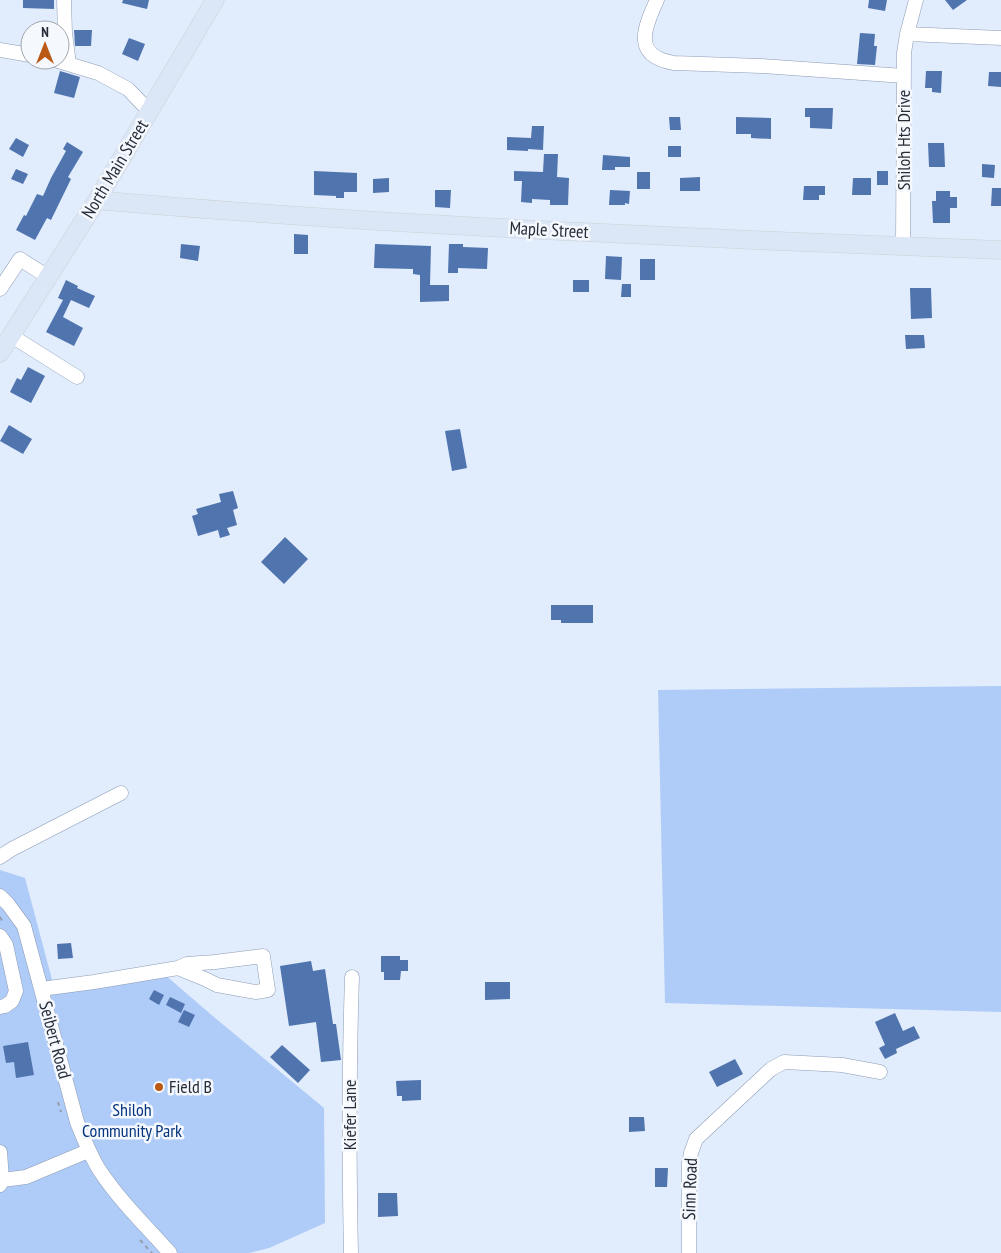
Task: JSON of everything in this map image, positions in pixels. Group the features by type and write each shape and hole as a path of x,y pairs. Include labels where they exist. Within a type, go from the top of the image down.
{"main road":[{"name":"North Main Street","path":"0,353 5,332 48,277 97,200 214,0"},
{"name":"Maple Street","path":"97,200 305,217 567,231 1001,250"}],"street":[{"path":"64,0 65,20"},
{"path":"658,0 648,20 645,42 649,52 655,58 664,61 904,76"},
{"name":"Shiloh Hts Drive","path":"903,246 904,53 916,0"},
{"path":"907,34 1001,38"},
{"path":"0,50 20,53"},
{"path":"70,64 98,73 128,89 150,112"},
{"path":"0,289 20,259 48,277"},
{"path":"5,332 77,378"},
{"path":"0,857 121,793"},
{"name":"Seibert Road","path":"0,896 24,926 77,1122 88,1151 118,1195 170,1253"},
{"path":"0,1006 5,1006 12,1001 16,991 3,941"},
{"path":"41,989 178,968 187,964 263,956 268,990 256,992 217,985 178,968"},
{"name":"Kiefer Lane","path":"351,1253 349,1166 352,977"},
{"name":"Sinn Road","path":"689,1253 689,1163 696,1139 748,1089 771,1069 784,1062 842,1065 880,1072"},
{"path":"0,1152 1,1183 26,1177 88,1151"}],"green space":[{"path":"1001,686 1001,1012 665,1003 658,690"},
{"name":"Shiloh Community Park","path":"0,870 25,878 55,991 164,974 324,1108 325,1223 269,1248 249,1253 0,1253"}],"building":[{"path":"23,0 54,0 54,9 23,8"},
{"path":"123,0 149,0 147,9 122,3"},
{"path":"869,0 887,0 885,11 868,8"},
{"path":"945,0 967,0 953,10"},
{"path":"74,30 92,30 91,46 75,46"},
{"path":"860,33 875,34 874,46 877,46 875,65 857,64"},
{"path":"129,38 145,44 138,61 122,54"},
{"path":"60,71 80,77 74,98 54,93"},
{"path":"926,71 942,71 941,93 932,92 932,88 925,88"},
{"path":"989,72 1001,72 1001,87 988,86"},
{"path":"805,108 833,108 832,129 810,128 810,117 805,117"},
{"path":"669,117 680,117 681,130 670,130"},
{"path":"736,117 771,118 771,139 751,138 751,134 736,134"},
{"path":"532,126 544,126 543,150 507,150 507,137 531,138"},
{"path":"16,138 29,145 23,157 9,149"},
{"path":"67,142 83,152 68,177 71,179 51,220 47,218 35,240 16,230 24,215 26,216 37,194 43,196 66,151 63,149"},
{"path":"928,143 944,143 945,167 929,167"},
{"path":"668,146 681,146 681,157 668,157"},
{"path":"544,154 558,154 557,177 569,178 568,205 550,205 550,200 532,199 532,203 521,202 522,181 514,181 514,171 543,172"},
{"path":"603,155 630,157 630,167 615,167 615,170 602,170"},
{"path":"982,164 995,165 994,178 982,177"},
{"path":"16,169 28,174 23,184 11,179"},
{"path":"314,171 357,173 357,192 344,192 344,198 314,195"},
{"path":"877,171 888,171 888,185 877,185"},
{"path":"637,172 650,172 650,189 637,189"},
{"path":"700,177 700,191 680,191 680,178"},
{"path":"389,178 389,192 373,193 373,179"},
{"path":"853,178 871,178 871,195 852,195"},
{"path":"804,186 825,186 825,195 819,195 819,200 803,200"},
{"path":"992,188 1001,188 1001,206 991,206"},
{"path":"435,190 451,190 450,208 435,207"},
{"path":"610,190 630,191 629,204 609,205"},
{"path":"936,191 950,191 950,197 957,197 957,208 950,208 950,223 933,223 932,201 936,201"},
{"path":"294,234 308,235 308,254 294,254"},
{"path":"181,244 200,246 198,261 180,258"},
{"path":"375,244 431,246 430,285 449,285 449,301 420,302 420,275 413,274 413,269 374,268"},
{"path":"449,244 463,244 463,247 488,248 487,269 458,268 458,273 448,273"},
{"path":"606,256 622,257 621,280 605,279"},
{"path":"640,259 655,259 655,280 640,280"},
{"path":"66,280 78,286 77,288 95,296 89,308 71,300 63,317 83,328 74,346 46,332 63,300 58,298"},
{"path":"573,280 589,280 589,292 573,292"},
{"path":"622,284 631,284 631,297 621,297"},
{"path":"910,288 931,288 932,318 911,319"},
{"path":"905,335 924,335 925,348 906,349"},
{"path":"28,367 45,376 31,403 10,392 17,378 21,380"},
{"path":"9,425 32,439 23,454 0,441"},
{"path":"460,429 467,468 452,471 445,431"},
{"path":"233,491 238,508 233,510 237,525 227,528 230,535 220,538 218,530 198,536 192,516 198,514 196,509 221,502 219,494"},
{"path":"285,537 308,559 284,584 261,562"},
{"path":"551,605 593,605 593,623 561,623 561,620 551,620"},
{"path":"71,943 73,958 58,959 57,944"},
{"path":"381,956 400,956 400,960 408,960 408,971 401,971 400,980 384,980 384,972 381,972"},
{"path":"311,961 313,971 325,969 333,1024 336,1024 341,1060 321,1062 316,1022 289,1026 280,966"},
{"path":"485,982 510,982 510,999 485,1000"},
{"path":"154,990 164,995 159,1005 149,999"},
{"path":"170,997 185,1004 181,1013 166,1005"},
{"path":"184,1010 195,1015 189,1027 178,1022"},
{"path":"895,1013 903,1031 914,1026 920,1038 896,1049 897,1053 885,1059 879,1048 885,1045 875,1022"},
{"path":"28,1042 34,1075 16,1078 14,1062 6,1063 3,1046"},
{"path":"282,1045 310,1070 298,1083 270,1057"},
{"path":"735,1059 743,1074 717,1087 709,1072"},
{"path":"421,1080 421,1100 402,1101 402,1096 397,1096 396,1081"},
{"path":"629,1117 644,1117 645,1131 629,1132"},
{"path":"655,1168 668,1168 667,1187 655,1187"},
{"path":"378,1193 397,1193 398,1216 378,1217"}],"place":[{"name":"Field B","path":"159,1087"}]}
